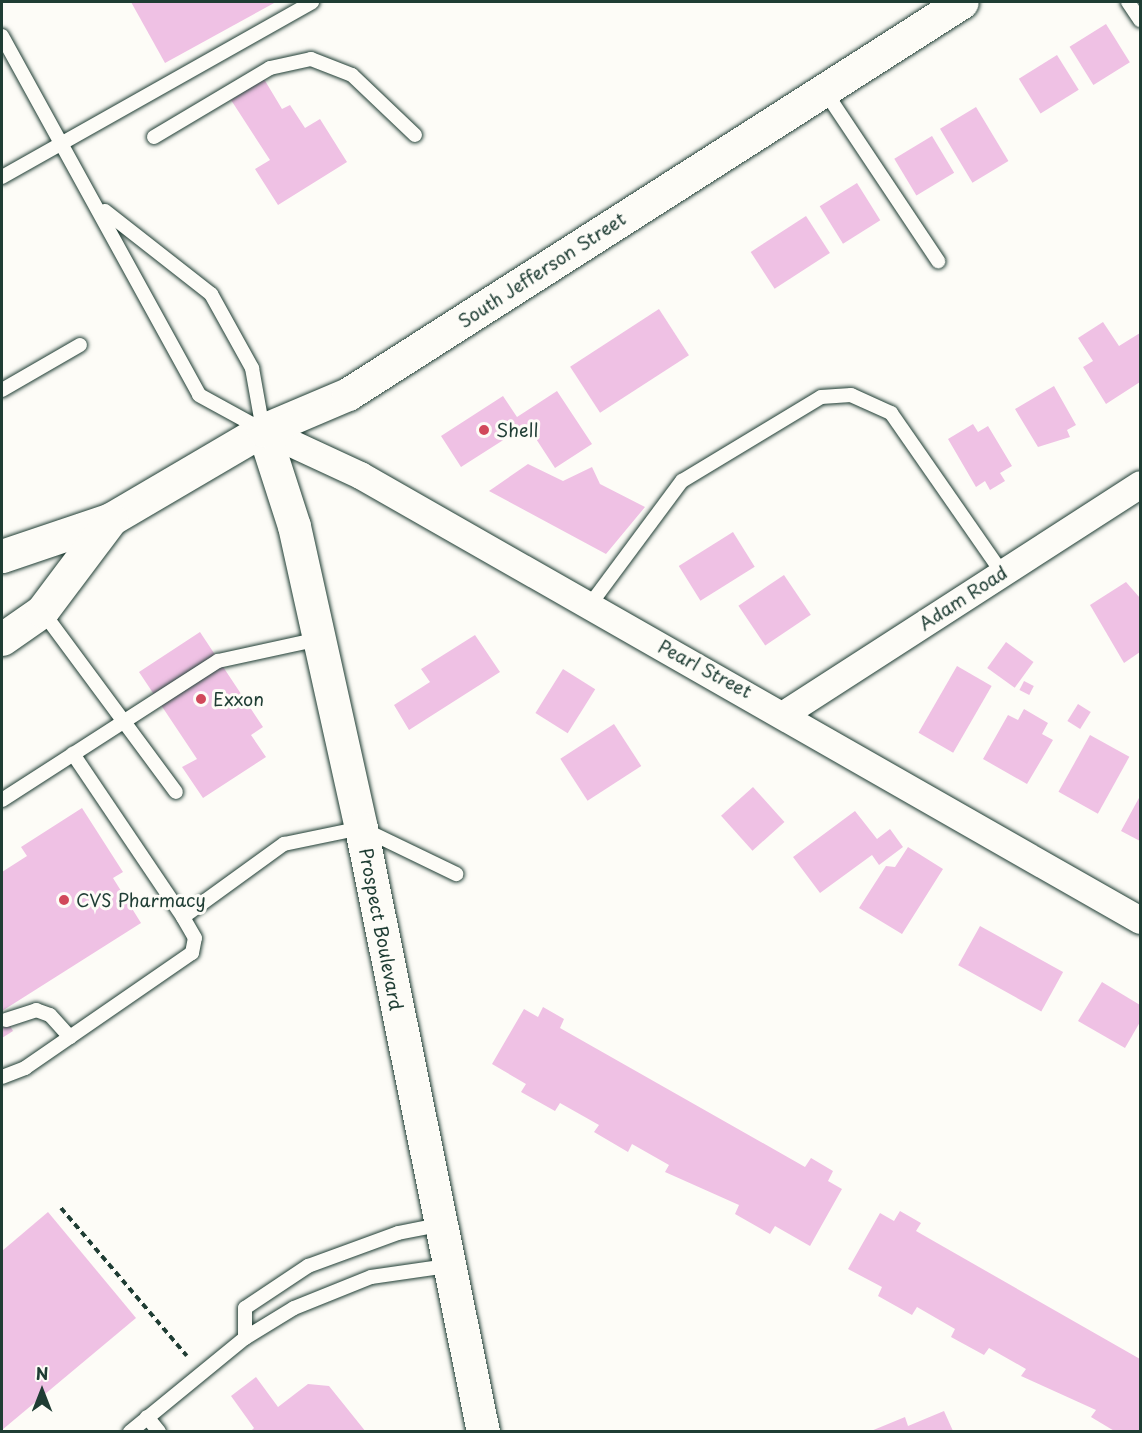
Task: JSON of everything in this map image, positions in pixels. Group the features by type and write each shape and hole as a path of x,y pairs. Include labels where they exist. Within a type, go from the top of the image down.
{"main road":[{"name":"South Jefferson Street","path":"2,556 111,519 263,430 348,394 962,2"},
{"name":"Prospect Boulevard","path":"263,430 294,526 361,828 447,1266 483,1431"},
{"name":"South Jefferson Street","path":"2,639 42,611 111,519"}],"street":[{"name":"Pearl Street","path":"263,430 360,475 589,606 785,713 1140,920"},
{"name":"Adam Road","path":"785,713 1140,484"}],"lane":[{"path":"2,177 61,146 312,2"},
{"path":"1128,2 1140,20"},
{"path":"2,36 61,146 97,204 199,395 263,430"},
{"path":"154,137 270,68 311,59 352,75 415,135"},
{"path":"824,90 938,261"},
{"path":"97,204 211,294 252,368 263,430"},
{"path":"2,390 80,345"},
{"path":"589,606 682,481 821,397 850,394 891,413 1002,573"},
{"path":"42,611 126,720 176,792"},
{"path":"2,800 218,661 319,639"},
{"path":"2,1077 70,1037 192,953 195,938 183,917 73,754"},
{"path":"183,917 284,844 361,828 456,874"},
{"path":"6,1020 36,1010 50,1015 70,1037"},
{"path":"246,1338 245,1308 308,1266 398,1233 439,1225"},
{"path":"130,1431 246,1338 336,1289 371,1277 447,1266"},
{"path":"147,1417 159,1431"}],"path":[{"path":"61,1208 202,1374"}],"building":[{"path":"131,2 276,2 165,63"},
{"path":"1106,24 1130,62 1093,85 1070,47"},
{"path":"1057,55 1079,90 1041,114 1019,79"},
{"path":"264,79 282,109 290,105 305,128 320,119 347,162 278,205 255,169 270,160 231,100"},
{"path":"976,107 1008,161 972,183 940,129"},
{"path":"932,136 954,173 916,196 894,159"},
{"path":"857,183 880,220 843,244 820,206"},
{"path":"806,216 830,253 775,289 751,252"},
{"path":"659,309 689,355 600,413 570,367"},
{"path":"1103,322 1119,346 1140,333 1140,382 1106,404 1083,367 1093,361 1078,338"},
{"path":"1054,386 1076,425 1067,430 1070,437 1038,447 1015,409"},
{"name":"Shell","path":"557,391 592,444 555,468 527,425 461,467 441,436 503,396 517,417"},
{"path":"973,424 978,432 988,426 1012,466 1000,473 1005,481 990,490 985,481 976,487 948,439"},
{"path":"528,464 563,481 592,467 600,484 645,507 606,554 489,491"},
{"path":"733,532 755,567 700,601 679,566"},
{"path":"784,575 811,615 765,646 738,606"},
{"path":"1126,582 1140,598 1140,652 1124,663 1090,605"},
{"name":"Exxon","path":"200,632 263,727 251,735 266,757 203,798 182,767 197,759 139,672"},
{"path":"475,635 500,672 409,730 394,705 430,682 421,669"},
{"path":"1006,642 1034,662 1015,688 987,668"},
{"path":"957,666 992,686 953,753 918,733"},
{"path":"563,669 595,689 568,733 535,713"},
{"path":"1024,681 1034,686 1029,695 1019,690"},
{"path":"1078,704 1091,712 1080,729 1067,721"},
{"path":"1024,709 1048,723 1042,734 1053,740 1027,784 983,759 1008,715 1018,720"},
{"path":"614,724 641,766 588,801 560,759"},
{"path":"1090,735 1129,757 1098,814 1058,792"},
{"path":"753,787 784,822 752,851 721,816"},
{"path":"1140,796 1140,841 1121,831"},
{"name":"CVS Pharmacy","path":"82,808 123,872 113,878 141,923 2,1011 2,872 27,856 21,847"},
{"path":"855,811 877,839 890,829 903,847 879,865 872,855 820,893 793,857"},
{"path":"908,847 943,869 902,934 859,908 886,866 895,867"},
{"path":"980,926 1063,972 1041,1011 958,965"},
{"path":"1102,982 1140,1005 1140,1022 1125,1048 1078,1021"},
{"path":"543,1007 564,1019 560,1028 805,1167 811,1158 833,1171 828,1181 842,1189 810,1246 775,1226 770,1234 735,1214 739,1205 665,1172 669,1165 632,1144 628,1152 594,1132 599,1125 560,1103 555,1111 521,1092 526,1084 492,1064 524,1009 538,1017"},
{"path":"2,1012 13,1031 2,1038"},
{"path":"900,1211 921,1223 916,1231 1140,1359 1140,1432 1116,1432 1091,1417 1096,1410 1021,1376 1026,1369 989,1348 984,1355 951,1337 955,1329 917,1307 912,1315 878,1296 882,1287 848,1269 880,1213 894,1221"},
{"path":"48,1212 136,1318 2,1430 2,1251"},
{"path":"256,1377 278,1407 308,1384 329,1386 366,1432 250,1432 254,1428 231,1396"},
{"path":"944,1411 953,1431 871,1431 905,1417 908,1426"}],"place":[{"name":"Shell","path":"484,430"},
{"name":"Exxon","path":"201,699"},
{"name":"CVS Pharmacy","path":"64,900"}]}
